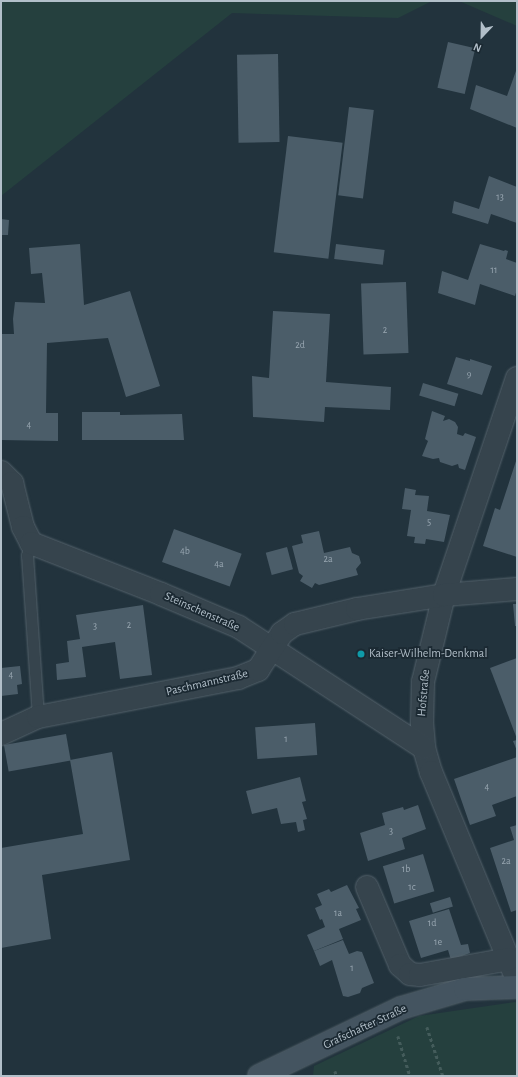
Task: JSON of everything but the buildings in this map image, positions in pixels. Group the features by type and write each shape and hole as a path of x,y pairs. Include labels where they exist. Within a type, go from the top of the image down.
{"main road":[{"name":"Grafschafter Straße","path":"259,1076 401,1008 465,989 517,987"}],"street":[{"name":"Hofstraße","path":"517,378 444,595 423,682 422,723 424,748 431,772 517,980"},
{"path":"1,472 12,483 24,527 31,543"},
{"name":"Steinschenstraße","path":"31,543 161,594 239,627 273,648"},
{"path":"424,748 302,669 273,648 282,633 295,624 357,609 444,595 517,590"},
{"name":"Paschmannstraße","path":"1,734 38,717 238,678 258,670 273,648"},
{"path":"367,887 400,965 410,974 420,975 509,959"}],"lane":[{"path":"31,543 27,555 38,717"}],"path":[{"path":"427,1027 443,1076"},
{"path":"398,1036 410,1076"},
{"path":"335,1071 337,1076"}],"green space":[{"path":"1,1 432,1 398,18 232,13 1,196"},
{"path":"459,1 517,1 517,26"},
{"path":"515,1002 517,1003 517,1076 313,1076 314,1066 419,1016"}],"place":[{"name":"Kaiser-Wilhelm-Denkmal","path":"361,654"}]}
